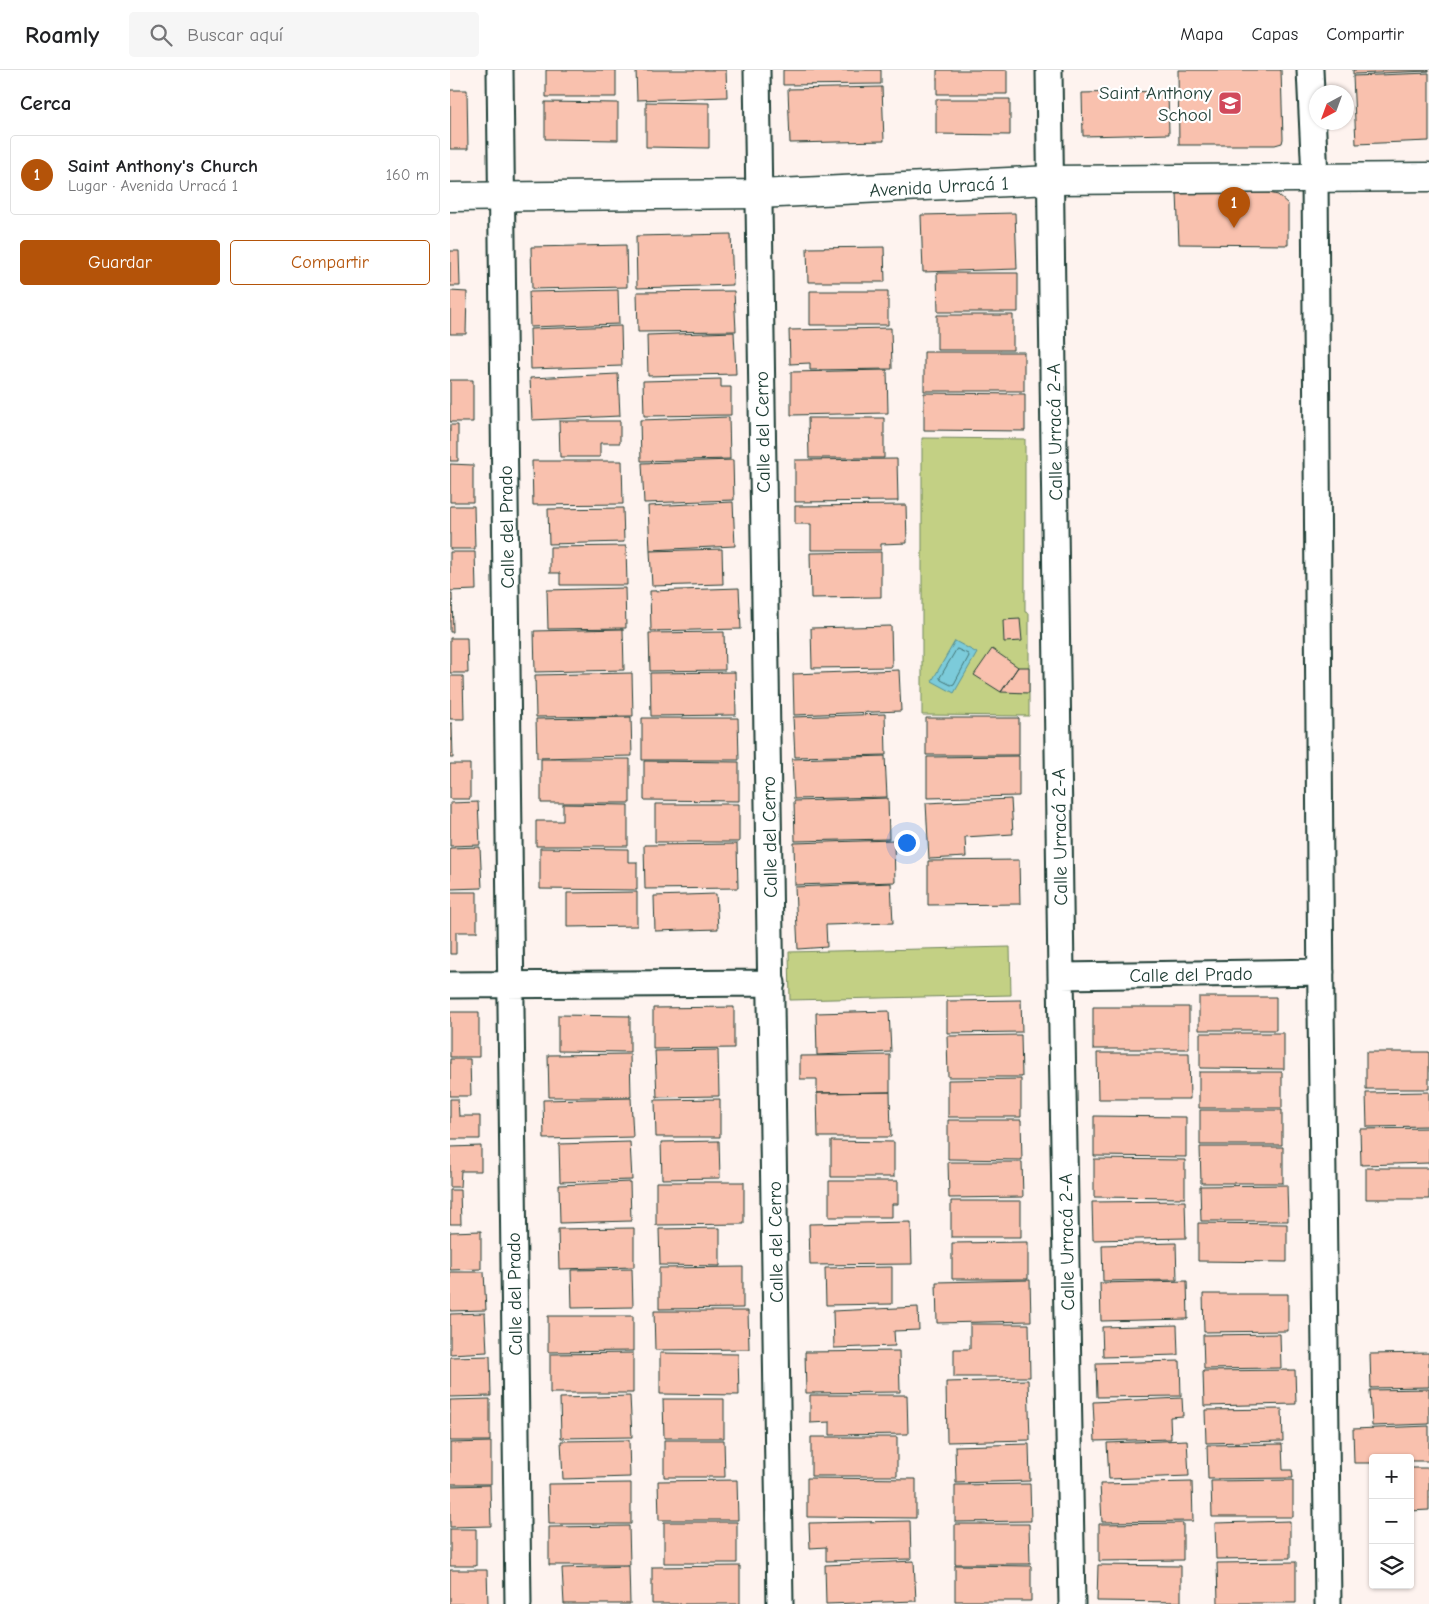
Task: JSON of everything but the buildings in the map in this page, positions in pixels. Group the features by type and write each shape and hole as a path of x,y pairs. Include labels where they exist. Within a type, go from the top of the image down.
{"street":[{"name":"Calle del Prado","path":"500,70 518,1604"},
{"name":"Calle del Cerro","path":"757,70 780,1604"},
{"name":"Calle Urracá 2-A","path":"1049,70 1061,976 1072,1604"},
{"path":"1310,70 1315,177 1328,1604"},
{"name":"Avenida Urracá 1","path":"450,197 758,194 1051,180 1429,177"},
{"name":"Calle del Prado","path":"1061,976 1321,972"},
{"path":"450,985 772,983"}],"green space":[{"path":"922,438 1025,439 1025,612 1029,613 1029,716 922,715"},
{"path":"1010,947 1011,995 790,1000 789,952"}],"water":[{"path":"955,641 977,653 954,693 932,681"}],"place":[{"name":"Saint Anthony School","path":"1230,103"},
{"name":"Saint Anthony's Church","path":"1234,228"}]}
